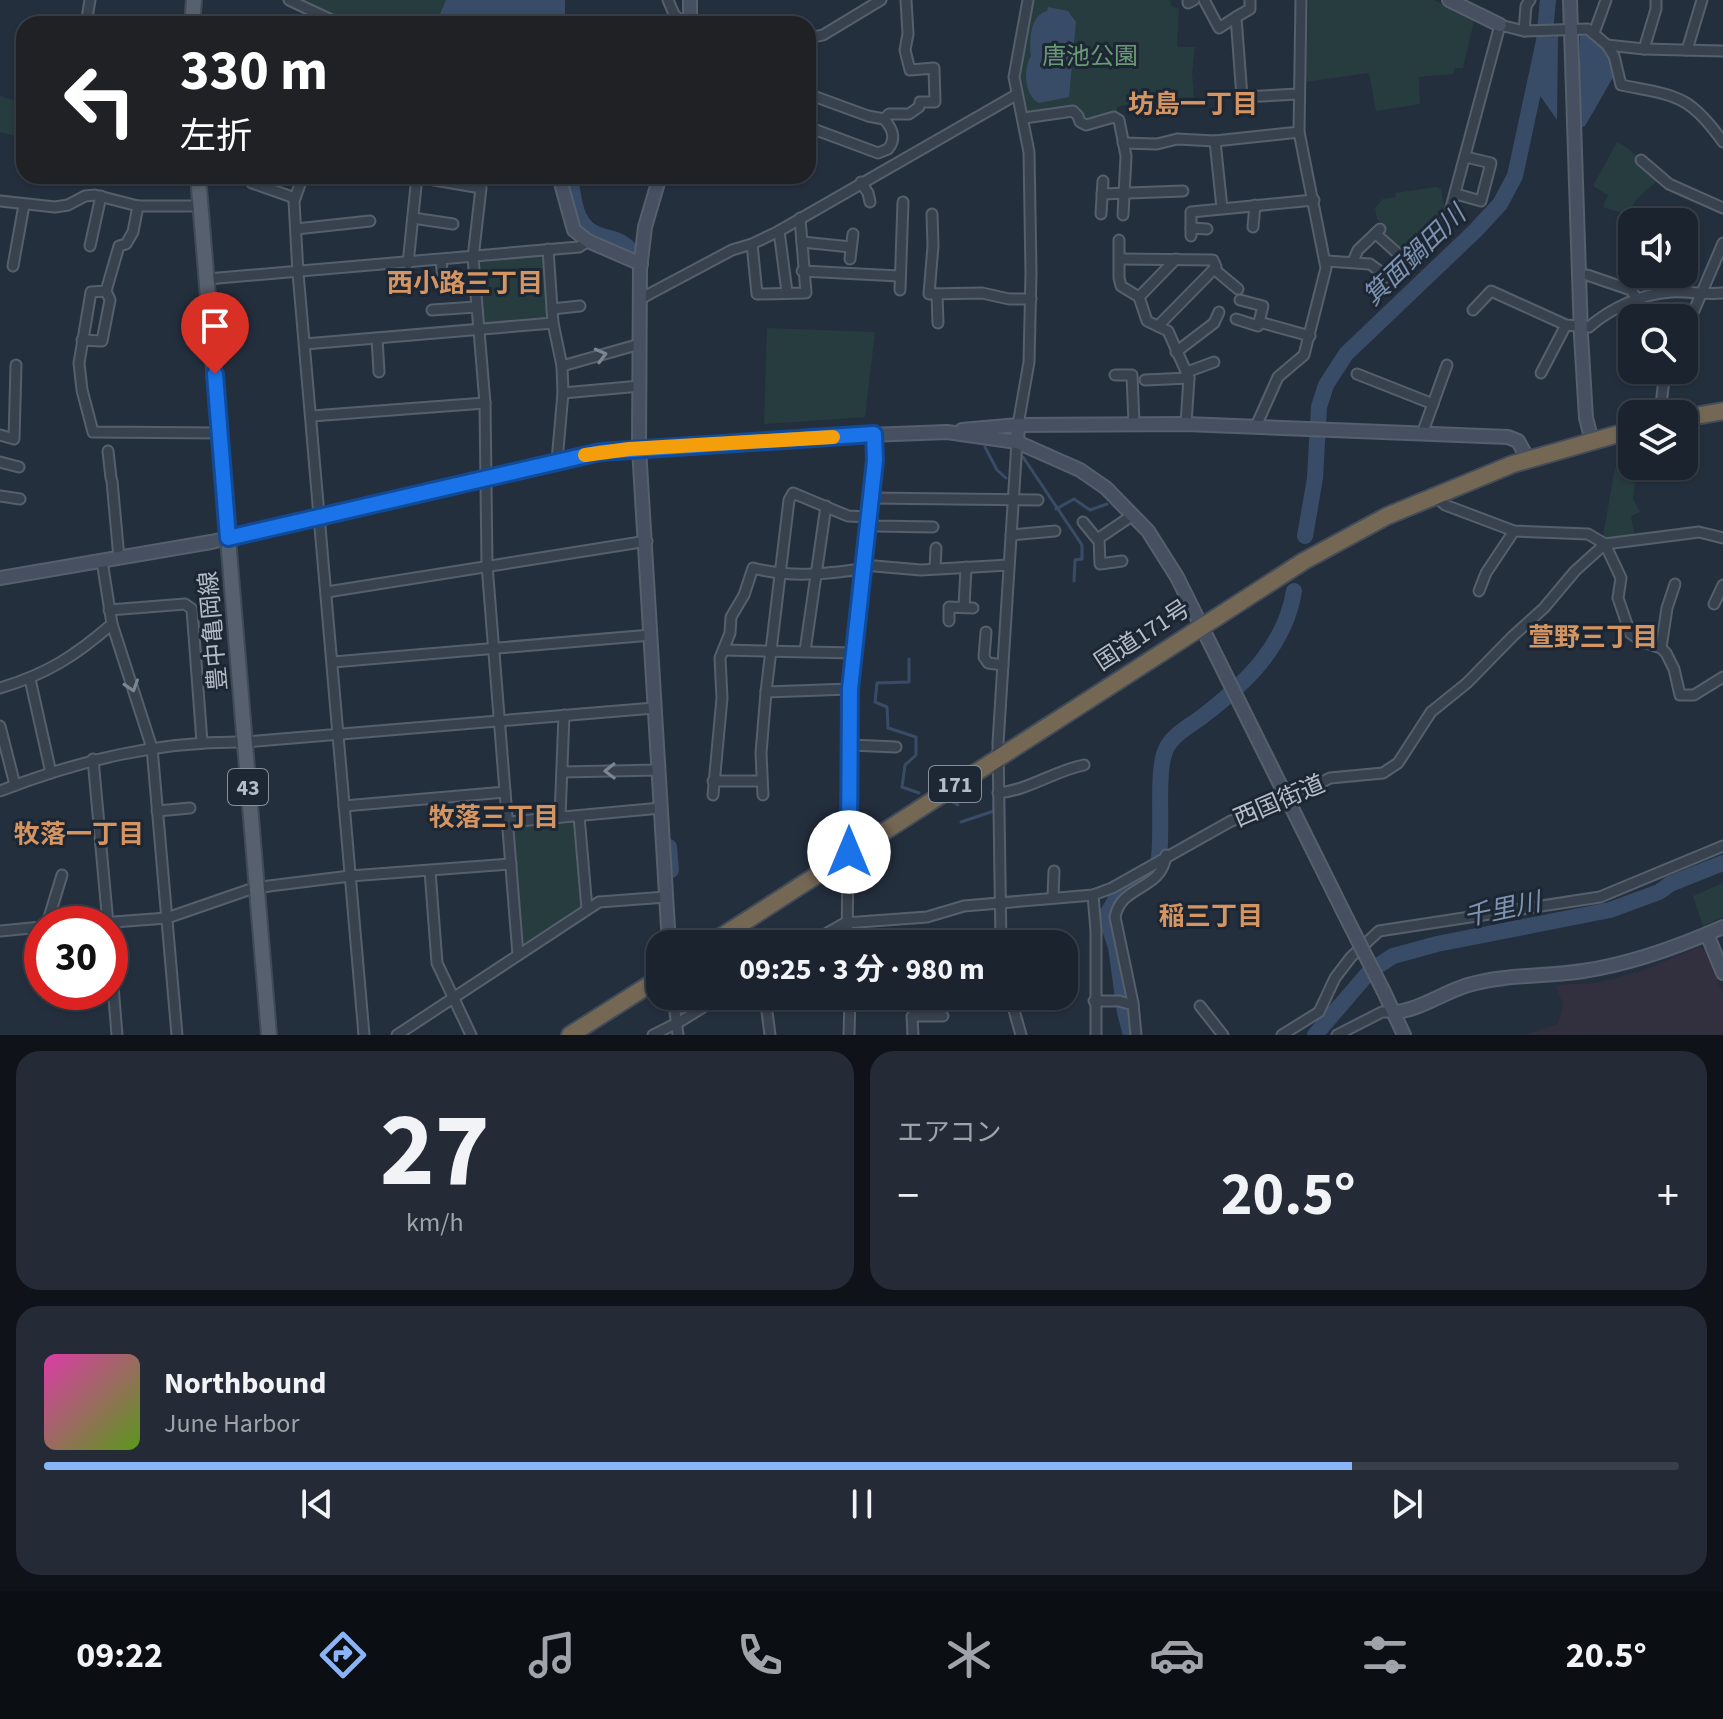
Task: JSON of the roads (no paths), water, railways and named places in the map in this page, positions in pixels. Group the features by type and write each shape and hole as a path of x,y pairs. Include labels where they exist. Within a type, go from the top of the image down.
{"highway":[{"path":"1698,415 1723,411"},
{"name":"国道171号","path":"731,930 1304,561 1387,516 1435,496 1528,459 1618,434"},
{"path":"570,1035 646,987"}],"main road":[{"name":"豊中亀岡線","path":"199,184 269,1035"}],"street":[{"path":"289,0 323,16"},
{"path":"816,36 865,12 881,0"},
{"path":"884,119 889,114 909,114 919,107 920,102 935,102 934,68 910,70 905,50 908,34 906,0"},
{"path":"1000,930 998,756 1018,425 1029,362 1031,299 1030,181 1024,118 1016,95 1016,56 1028,0"},
{"path":"1204,0 1219,28 1250,9 1250,0"},
{"path":"1256,426 1278,377 1304,355 1324,285 1327,261 1299,132 1301,0"},
{"path":"1449,0 1500,25 1524,31 1588,29 1607,45 1614,56 1621,85 1676,96 1689,103 1723,142"},
{"path":"1524,31 1526,6 1530,0"},
{"path":"1570,0 1581,326 1586,418 1592,441"},
{"path":"1594,33 1606,0"},
{"path":"1644,49 1656,0"},
{"path":"1687,50 1702,0"},
{"path":"1236,17 1242,97 1298,94"},
{"path":"1353,261 1358,250 1378,232 1404,259 1449,215 1500,25"},
{"path":"1607,45 1723,51"},
{"path":"640,299 732,250 779,231 1016,95"},
{"path":"816,97 884,119 891,127 893,137 888,149 878,153 816,130"},
{"path":"1024,118 1073,111 1086,125 1114,117 1119,120 1126,156 1123,215"},
{"path":"1123,143 1157,144 1177,139 1215,141 1299,132"},
{"path":"1215,141 1222,208"},
{"path":"1456,194 1481,201 1491,163 1466,157"},
{"path":"1641,160 1669,184 1723,208"},
{"path":"1101,214 1103,181"},
{"path":"861,182 870,202"},
{"path":"255,184 295,198"},
{"path":"300,184 295,198 298,273 364,1035"},
{"path":"408,264 415,184"},
{"path":"472,184 481,188 473,258 485,403 487,565 518,955"},
{"path":"561,184 574,230 588,241 641,264"},
{"path":"658,184 645,227 641,264 639,448 668,930"},
{"path":"1102,194 1183,191"},
{"path":"0,201 55,207 68,205 85,196 101,196 138,206 200,206"},
{"path":"90,246 101,196"},
{"path":"1207,229 1191,232 1191,212 1314,200"},
{"path":"900,290 903,202"},
{"path":"13,266 24,205"},
{"path":"1253,227 1255,205"},
{"path":"82,340 102,341 110,300 106,291 119,246 126,244 133,232 138,206"},
{"path":"932,214 929,294 982,293 1009,299 1031,299"},
{"path":"413,218 453,224"},
{"path":"752,244 757,294 806,293 800,218"},
{"path":"296,229 370,221"},
{"path":"779,231 787,292"},
{"path":"850,259 853,234"},
{"path":"1119,240 1121,286 1139,297 1147,321 1168,331 1188,375 1186,424"},
{"path":"207,279 473,258 579,247 588,241"},
{"path":"802,242 851,247"},
{"path":"1697,304 1723,243"},
{"path":"548,249 553,323 562,366 563,393 557,461"},
{"path":"1120,259 1213,260 1216,267 1158,326"},
{"path":"1139,297 1176,259"},
{"path":"441,261 444,288"},
{"path":"1327,261 1370,264 1389,278"},
{"path":"1214,269 1239,295 1263,306 1258,326 1236,319"},
{"path":"802,271 899,276"},
{"path":"1587,275 1631,290 1638,300"},
{"path":"106,291 91,292 79,363 82,390 93,432 220,433"},
{"path":"1473,310 1491,291 1566,325 1589,327 1620,305 1638,300 1671,292 1701,295 1723,293"},
{"path":"937,294 938,323"},
{"path":"552,309 580,306"},
{"path":"432,310 476,307"},
{"path":"1176,352 1218,325 1219,312"},
{"path":"1259,322 1310,336"},
{"path":"305,344 553,323"},
{"path":"1541,373 1566,325"},
{"path":"377,338 379,372"},
{"path":"562,366 640,344"},
{"path":"1145,380 1188,375 1214,362"},
{"path":"0,435 14,439 16,365"},
{"path":"1422,434 1447,365"},
{"path":"1357,374 1433,404"},
{"path":"1115,375 1132,375 1134,423"},
{"path":"563,393 640,386"},
{"path":"312,416 485,403"},
{"path":"0,578 228,538 557,461 639,448 947,432 986,426 1134,423 1508,437 1518,441 1528,459"},
{"path":"106,431 119,558"},
{"path":"947,432 1017,442 1080,470 1106,488 1148,531 1201,626 1404,1035"},
{"path":"846,930 850,689 875,460 874,434"},
{"path":"0,462 19,467"},
{"path":"763,795 761,781 766,692 789,500 793,493 848,516 868,520 875,526 933,527"},
{"path":"0,496 20,499"},
{"path":"1435,496 1445,505 1514,531 1588,534 1605,544 1621,578 1618,598 1630,633 1641,641 1661,648 1674,669 1680,695 1694,695 1723,677"},
{"path":"870,498 1038,500"},
{"path":"805,651 826,506"},
{"path":"1096,540 1133,515"},
{"path":"1084,525 1096,540 1100,566 1122,561"},
{"path":"1011,535 1055,531"},
{"path":"1479,591 1486,573 1514,531"},
{"path":"1605,544 1699,532 1723,538"},
{"path":"327,592 647,541"},
{"name":"西国街道","path":"833,930 845,923 927,917 964,906 999,901 1093,895 1112,888 1231,821 1272,808 1330,778 1383,773 1398,763 1431,712 1467,683 1605,544"},
{"path":"935,568 936,548"},
{"path":"102,561 112,624 152,748 177,1035"},
{"path":"713,795 722,698 720,658 730,633 731,617 744,595 753,568 781,575 817,575 863,567 921,570 1009,565"},
{"path":"949,621 949,607 968,608 966,567"},
{"path":"1661,648 1667,608 1675,584"},
{"path":"1714,604 1723,585"},
{"path":"109,610 185,604 192,609 202,742"},
{"path":"0,688 30,679 76,655 112,624"},
{"path":"986,632 984,657 988,663 1003,665"},
{"path":"333,662 651,635"},
{"path":"724,650 854,653"},
{"path":"30,679 51,773"},
{"path":"766,692 850,689"},
{"path":"0,791 93,759 152,748 654,708"},
{"path":"560,817 564,715"},
{"path":"0,726 15,785"},
{"path":"850,745 896,747"},
{"path":"93,759 106,906"},
{"path":"998,793 1031,786 1069,768 1084,765"},
{"path":"562,772 658,770"},
{"path":"713,781 761,781"},
{"path":"344,806 505,792"},
{"path":"157,811 190,808"},
{"path":"508,822 661,808"},
{"path":"579,816 587,909"},
{"path":"1282,1035 1319,1012 1335,978 1351,957 1379,931 1600,897 1723,846"},
{"path":"1136,1035 1127,1002 1115,917 1117,906 1123,899 1157,878 1165,867 1166,855"},
{"path":"128,921 167,918 257,888 350,876 511,864"},
{"path":"430,871 437,963 471,1035"},
{"path":"1053,897 1054,871"},
{"path":"51,906 62,875"},
{"path":"1093,895 1096,1035"},
{"path":"397,1035 599,902 666,897"},
{"path":"1337,1035 1382,1012 1406,1012 1437,995 1470,984 1600,968 1723,927"},
{"path":"0,931 24,928"},
{"path":"1707,934 1723,973"},
{"path":"1094,1001 1127,1002"},
{"path":"1127,1002 1142,1035"},
{"path":"1200,1006 1223,1035"},
{"path":"115,1010 117,1035"},
{"path":"675,1010 677,1030"},
{"path":"653,1035 677,1030 703,1010"},
{"path":"767,1010 770,1035"},
{"path":"849,1035 850,1010"},
{"path":"1014,1010 1021,1035"},
{"path":"913,1035 912,1016 943,1016"}],"water":[{"path":"446,0 550,0 550,16 439,16"},
{"path":"1048,7 1068,11 1076,22 1069,97 1039,103 1030,94 1026,74 1031,56 1032,29 1037,18"},
{"path":"1580,34 1593,39 1603,49 1615,74 1585,126 1580,128"},
{"path":"1558,35 1557,120 1539,94 1551,38"}],"waterway":[{"path":"557,0 557,16"},
{"name":"箕面鍋田川","path":"1305,536 1315,478 1319,407 1326,385 1346,354 1500,204 1515,176 1544,41 1548,0"},
{"path":"571,184 574,204 586,227 614,239 631,251"},
{"path":"985,447 997,470 1006,478"},
{"path":"1023,457 1082,545 1082,559 1075,560 1074,581"},
{"path":"1056,509 1074,499 1090,510 1107,504"},
{"name":"箕面鍋田川","path":"1131,1035 1108,913 1117,897 1153,873 1158,865 1161,772 1166,749 1177,735 1234,690 1261,662 1282,629 1294,591"},
{"path":"1003,738 1010,629"},
{"path":"909,659 909,682 877,683 875,702 887,707 888,728 916,737 916,755 905,765 902,787 919,793"},
{"path":"961,822 994,811 994,801"},
{"path":"953,802 958,805"},
{"path":"669,847 671,870"},
{"name":"千里川","path":"1315,1035 1370,971 1393,956 1437,944 1610,910 1723,863"}],"district":[{"name":"坊島一丁目","path":"1193,104"},
{"name":"西小路三丁目","path":"465,283"},
{"name":"萱野三丁目","path":"1593,637"},
{"name":"牧落三丁目","path":"494,817"},
{"name":"牧落一丁目","path":"79,834"},
{"name":"稲三丁目","path":"1211,916"}],"park label":[{"name":"唐池公園","path":"1090,56"}]}
